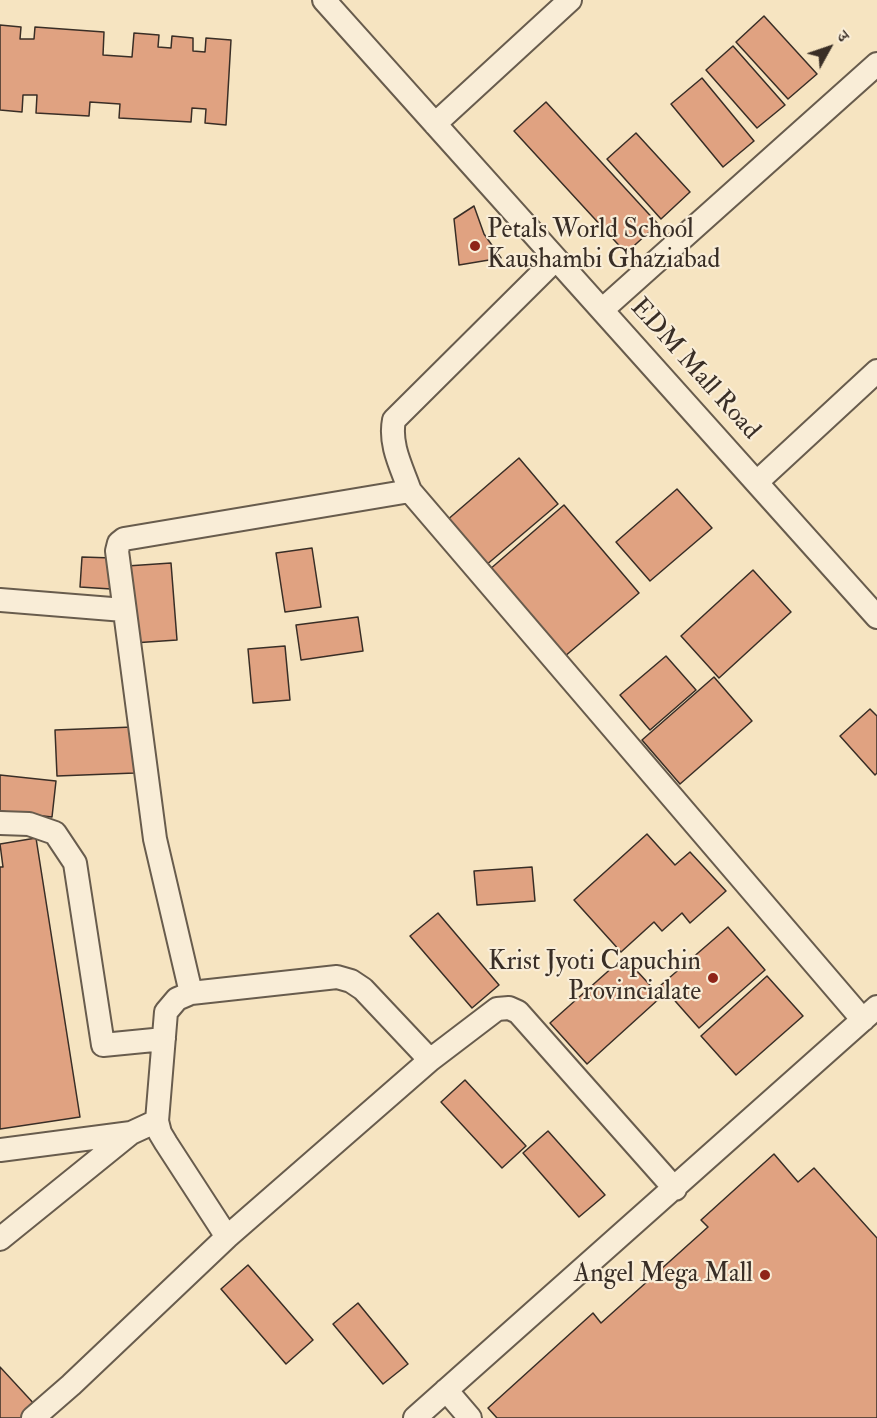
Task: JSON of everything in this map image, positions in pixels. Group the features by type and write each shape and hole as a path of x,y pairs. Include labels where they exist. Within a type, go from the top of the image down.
{"street":[{"name":"EDM Mall Road","path":"324,0 877,617"},
{"path":"435,124 570,0"},
{"path":"602,310 877,64"},
{"path":"415,1418 675,1189 870,1013 410,491 394,446 392,433 394,420 556,259"},
{"path":"757,482 877,371"},
{"path":"191,993 155,839 117,551 120,543 124,539 410,491"},
{"path":"0,600 124,610"},
{"path":"0,823 29,824 55,833 75,863 103,1045 164,1039"},
{"path":"226,1237 160,1133 157,1121 166,1012 177,999 191,993 337,977 351,981 363,989 430,1060"},
{"path":"33,1418 71,1385 226,1237 430,1060 496,1009 509,1008 518,1012 675,1189"},
{"path":"0,1239 131,1133 157,1121"},
{"path":"0,1150 131,1133"},
{"path":"446,1390 470,1418"}],"building":[{"path":"764,16 817,74 788,99 736,42"},
{"path":"0,25 21,27 20,39 34,39 35,27 104,32 103,55 132,57 134,33 159,35 158,47 171,48 172,36 193,38 193,51 205,52 206,38 231,40 226,125 205,123 206,109 192,108 191,122 119,118 120,104 90,102 89,116 36,113 37,95 23,95 22,112 0,110"},
{"path":"733,46 785,105 757,128 706,70"},
{"path":"702,78 754,141 723,167 671,104"},
{"path":"546,102 658,224 626,253 514,131"},
{"path":"636,133 690,192 661,219 607,159"},
{"name":"Petals World School Kaushambi Ghaziabad","path":"474,206 484,234 501,258 459,265 454,219"},
{"path":"519,458 558,504 485,566 446,521"},
{"path":"677,489 712,528 650,581 616,542"},
{"path":"564,505 639,593 564,657 489,570"},
{"path":"312,548 321,607 285,612 276,553"},
{"path":"82,557 113,558 111,589 80,587"},
{"path":"171,563 177,640 133,643 127,566"},
{"path":"753,570 791,612 719,678 681,636"},
{"path":"358,617 363,651 301,660 296,625"},
{"path":"285,646 290,700 253,703 248,649"},
{"path":"666,656 696,690 650,730 620,695"},
{"path":"714,677 752,721 680,784 642,740"},
{"path":"870,709 877,716 877,773 875,775 840,736"},
{"path":"133,727 135,773 57,776 55,730"},
{"path":"0,775 56,781 52,817 0,811"},
{"path":"647,834 675,865 690,852 726,891 690,923 682,913 662,931 654,922 621,952 574,900"},
{"path":"36,838 80,1117 0,1129 0,867 3,867 0,844"},
{"path":"532,867 535,901 477,905 474,871"},
{"path":"438,913 499,985 472,1008 410,936"},
{"name":"Krist Jyoti Capuchin Provincialate","path":"728,927 765,970 699,1028 661,985"},
{"path":"624,957 661,997 587,1064 550,1023"},
{"path":"767,976 803,1016 736,1075 701,1036"},
{"path":"465,1080 526,1146 502,1168 441,1102"},
{"path":"548,1131 605,1195 579,1217 523,1153"},
{"name":"Angel Mega Mall","path":"774,1154 798,1182 814,1168 877,1238 877,1418 497,1418 488,1408 593,1313 601,1323 708,1227 701,1220"},
{"path":"248,1265 313,1340 286,1364 221,1289"},
{"path":"358,1303 408,1364 383,1384 333,1324"},
{"path":"0,1367 37,1407 25,1418 0,1418"}],"place":[{"name":"Petals World School Kaushambi Ghaziabad","path":"475,246"},
{"name":"Krist Jyoti Capuchin Provincialate","path":"713,978"},
{"name":"Angel Mega Mall","path":"765,1275"}]}
